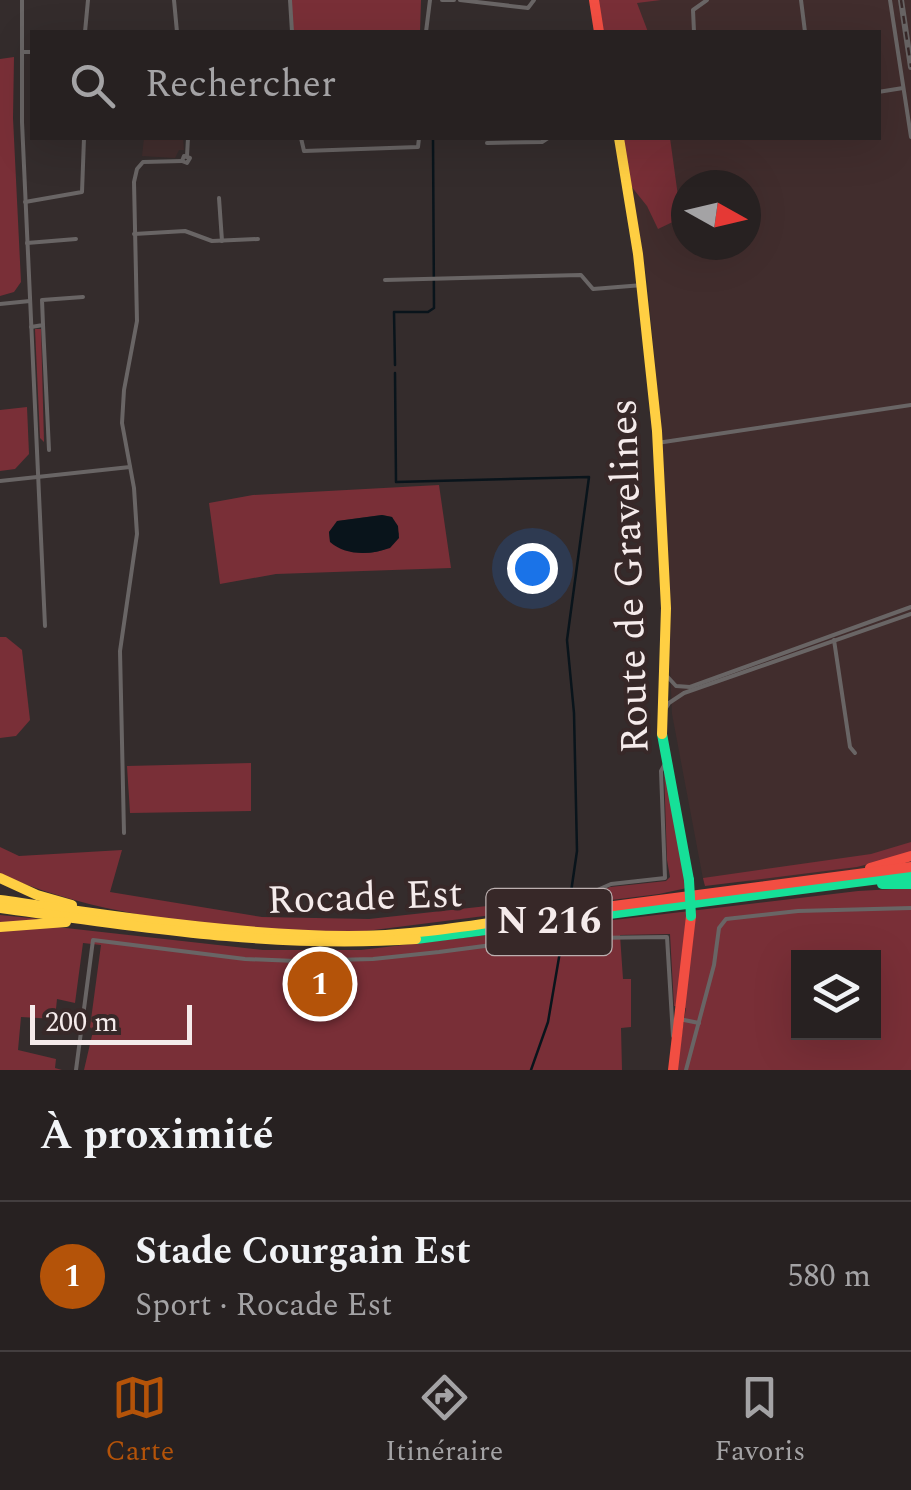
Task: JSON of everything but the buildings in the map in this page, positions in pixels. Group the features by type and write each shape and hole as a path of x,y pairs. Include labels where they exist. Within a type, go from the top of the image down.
{"main road":[{"path":"594,0 599,30"},
{"name":"Route de Gravelines","path":"619,140 644,285 657,443 666,601 662,718 666,762 684,833 690,880 689,966 674,1041 673,1070"},
{"path":"816,880 911,856"},
{"name":"Rocade Est","path":"0,900 280,936 373,935 911,867"},
{"name":"Rocade Est","path":"0,908 254,942 370,943 911,875"},
{"path":"0,878 55,900 153,921"},
{"path":"859,882 911,884"},
{"path":"0,927 36,922 98,922"}],"street":[{"path":"22,0 27,244 45,626"},
{"path":"85,30 88,0"},
{"path":"174,0 178,30"},
{"path":"290,0 292,30"},
{"path":"426,30 430,0"},
{"path":"442,0 528,8 534,0"},
{"path":"694,30 693,10 707,0"},
{"path":"800,0 806,30"},
{"path":"890,0 911,137"},
{"path":"22,52 30,52"},
{"path":"881,92 904,88"},
{"path":"26,202 82,192 84,140"},
{"path":"124,832 120,657 138,534 122,423 137,317 134,182 138,166 147,160 182,161 187,156 188,140"},
{"path":"301,140 304,152 418,147 418,140"},
{"path":"487,143 545,140"},
{"path":"219,198 222,241"},
{"path":"134,234 185,231 209,240 258,239"},
{"path":"27,244 76,239"},
{"path":"386,280 581,276 592,289 644,285"},
{"path":"36,446 49,447 42,300 83,297"},
{"path":"0,304 30,301"},
{"path":"31,326 43,326"},
{"path":"657,443 911,405"},
{"path":"0,481 130,466"},
{"path":"664,693 683,691 911,611"},
{"path":"833,639 850,746 855,752"},
{"path":"664,668 670,681 683,691"},
{"path":"662,718 669,704 683,691"},
{"path":"586,896 612,884 665,878 661,771 666,762"},
{"path":"686,1070 719,928 726,919 744,914 911,908"},
{"path":"76,1070 93,940 245,959 373,960 545,938 565,930 588,938 668,937 674,1041"},
{"path":"679,1019 699,1023"}],"shaded area":[{"path":"292,0 421,0 420,30 290,30"},
{"path":"597,0 661,0 637,3 647,30 603,30"},
{"path":"602,0 911,0 911,873 704,884 672,714 659,406 647,280 624,140 881,140 881,30 607,30"},
{"path":"14,57 21,282 14,292 0,296 0,59"},
{"path":"144,140 183,140 184,150 179,150 175,158 142,156"},
{"path":"622,140 670,140 674,170 671,170 671,223 658,229 631,186"},
{"path":"35,329 41,329 44,442 40,438"},
{"path":"27,407 29,454 15,469 0,471 0,410"},
{"path":"439,485 451,568 276,574 220,584 209,503 253,495","holes":["392,517 399,534 387,548 357,552 330,541 329,532 338,521"]},
{"path":"392,517 398,526 399,538 390,548 358,553 330,542 329,532 337,521"},
{"path":"0,637 6,637 22,650 30,720 16,736 0,738"},
{"path":"251,763 251,811 130,813 127,766"},
{"path":"664,769 680,828 687,888 659,894 366,931 275,930 132,913 41,890 0,874 0,847 19,856 122,850 110,892 262,917 369,919 595,894 610,887 666,881 670,877"},
{"path":"911,842 911,853 857,867 705,886 703,878 871,854"},
{"path":"911,888 911,1070 676,1070 686,1008 674,1006 670,934 620,935 623,979 631,979 631,1027 621,1028 622,1070 84,1070 93,1031 90,1027 101,945 83,943 75,1003 57,999 55,1019 21,1017 18,1050 56,1059 55,1068 62,1070 0,1070 0,915 40,919 48,926 263,950 361,950"}],"waterway":[{"path":"395,365 394,312 428,312 434,308 433,140"},
{"path":"395,373 396,482 589,477 567,640 574,713 577,851 570,899"},
{"path":"531,1070 548,1022 563,934"}],"railway":[{"path":"901,0 911,67"}],"traffic: fast":[{"path":"662,734 689,880"},
{"path":"416,939 911,875"},
{"path":"689,880 691,916"},
{"path":"882,884 911,884"}],"traffic: slow":[{"path":"619,140 638,254 657,431 666,608 662,734"},
{"path":"0,878 72,905"},
{"path":"0,900 174,924 304,935 397,934 545,915"},
{"path":"0,908 260,939 416,939"},
{"path":"0,927 66,922"}],"traffic: jam":[{"path":"594,0 599,30"},
{"path":"870,868 911,856"},
{"path":"545,915 911,867"},
{"path":"673,1070 691,916"}],"place":[{"name":"Stade Courgain Est","path":"320,984"}]}
